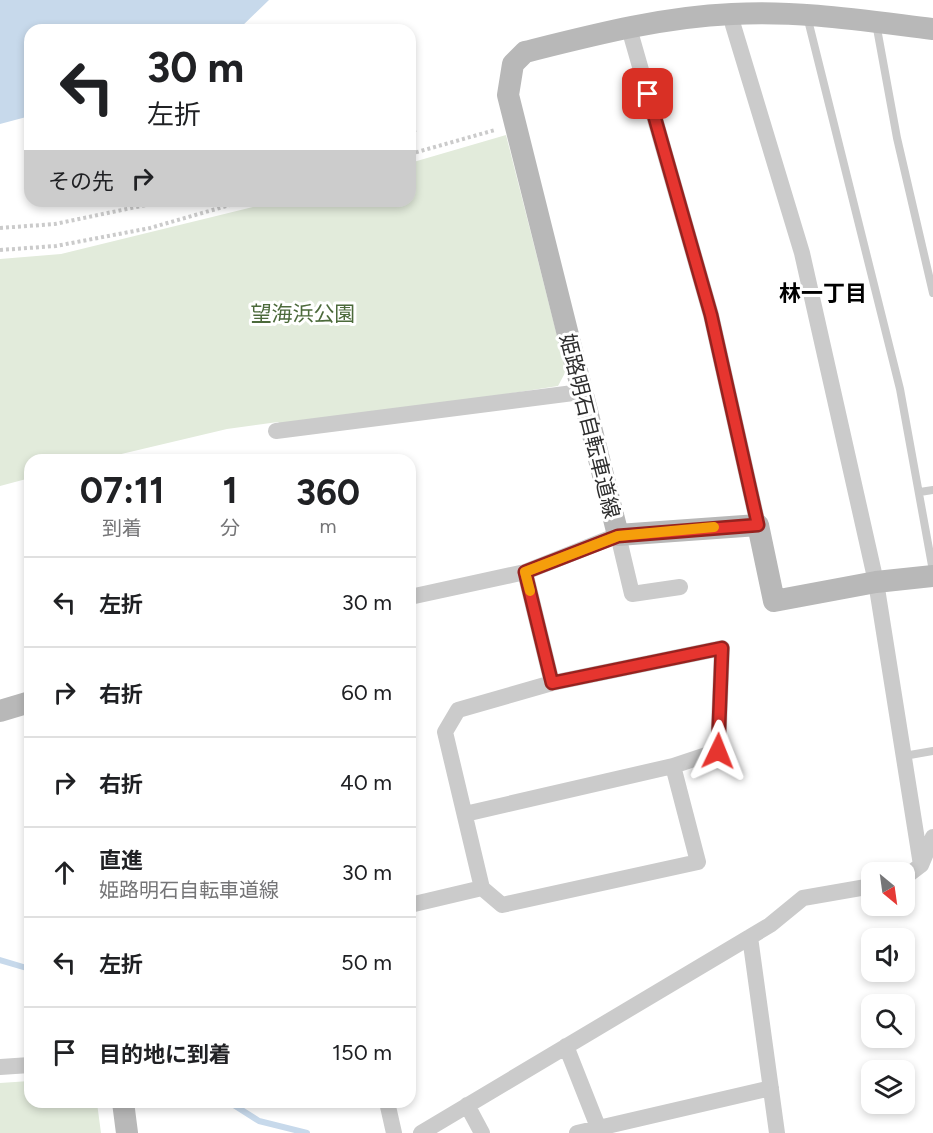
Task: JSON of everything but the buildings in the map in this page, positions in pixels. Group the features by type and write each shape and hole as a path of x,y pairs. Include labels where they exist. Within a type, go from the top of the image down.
{"main road":[{"name":"姫路明石自転車道線","path":"758,525 618,536 514,124 508,95 513,64 525,52 628,28 732,14 807,16 933,29"},
{"path":"758,525 774,601 876,582 933,576"},
{"path":"0,711 24,704"},
{"path":"124,1108 127,1133"}],"street":[{"path":"732,14 733,25 802,253 876,582 921,865"},
{"path":"628,28 711,315 758,525"},
{"path":"276,431 581,392"},
{"path":"416,596 525,572 618,536 632,594 680,587"},
{"path":"525,572 552,683"},
{"path":"465,814 673,766 718,751 722,648 552,683 458,710 445,732 482,888 502,905 698,862 673,766"},
{"path":"915,870 921,865 933,837"},
{"path":"416,904 482,888"},
{"path":"421,1133 770,925 803,898 861,888"},
{"path":"750,937 777,1133"},
{"path":"566,1046 598,1127"},
{"path":"0,1067 24,1065"},
{"path":"577,1133 771,1088"},
{"path":"467,1105 483,1133"},
{"path":"388,1108 394,1133"}],"lane":[{"path":"807,16 900,388 933,571"},
{"path":"876,22 897,138 933,293"},
{"path":"920,492 933,490"},
{"path":"904,756 933,751"}],"path":[{"path":"416,152 514,124"},
{"path":"0,228 55,224 136,207"},
{"path":"0,250 56,246 150,228 223,207"}],"green space":[{"name":"望海浜公園","path":"506,135 566,371 558,386 285,428 278,422 227,429 121,454 24,454 24,480 0,486 0,259 61,254 253,207 416,207 416,161"},
{"path":"24,1081 24,1108 98,1108 101,1133 0,1133 0,1083"}],"water":[{"path":"0,0 269,0 244,24 24,24 24,118 0,124"}],"waterway":[{"path":"0,960 24,967"},
{"path":"238,1108 259,1121 307,1133"}],"slow traffic":[{"path":"530,591 525,572 618,536 714,527"}],"district":[{"name":"林一丁目","path":"823,293"}],"route":[{"path":"648,94 711,315 758,525 618,536 525,572 552,683 722,648 718,751"}]}
